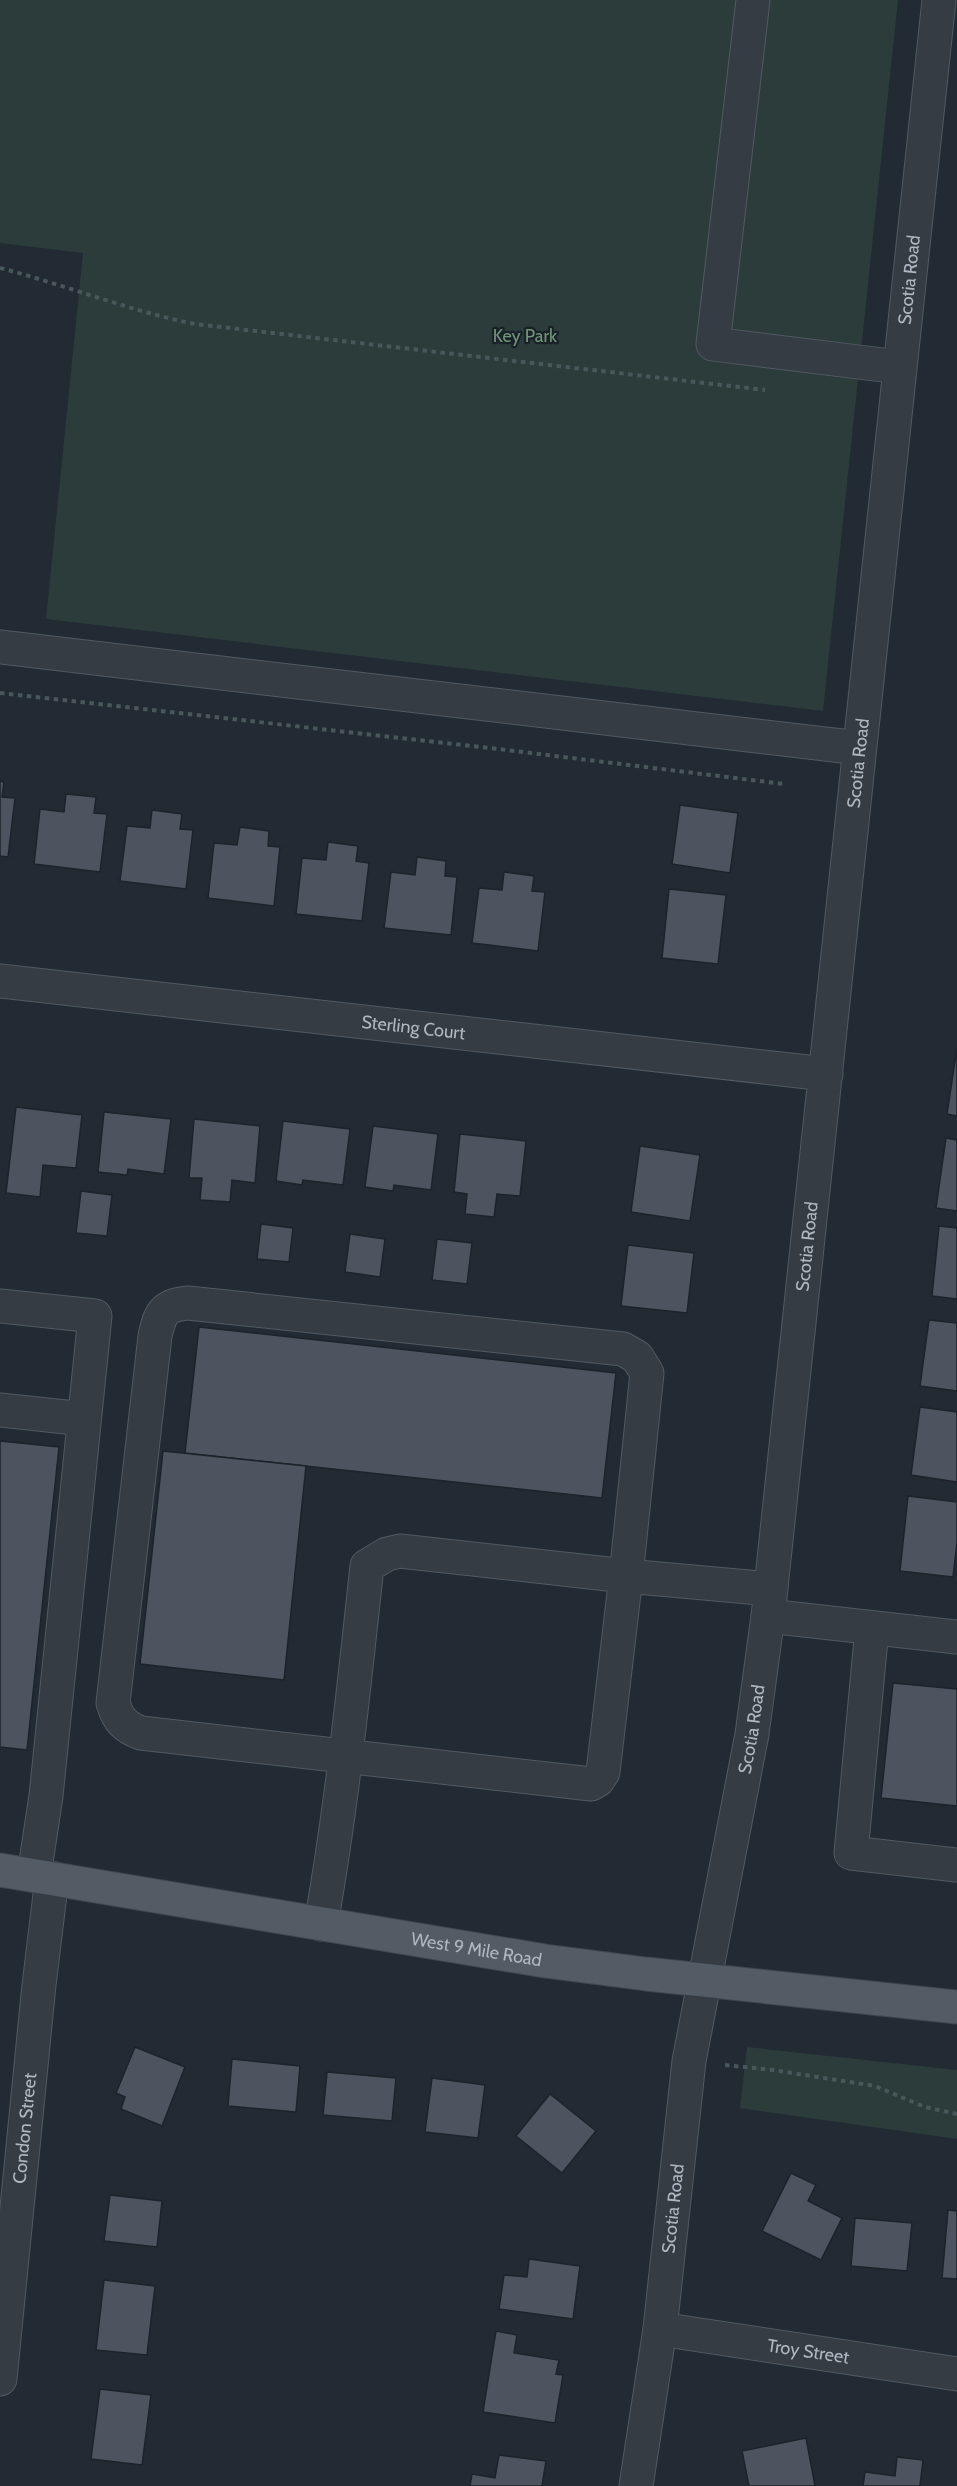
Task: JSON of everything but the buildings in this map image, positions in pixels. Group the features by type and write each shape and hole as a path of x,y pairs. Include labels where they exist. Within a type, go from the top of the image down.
{"main road":[{"name":"West 9 Mile Road","path":"0,1870 545,1962 957,2007"}],"street":[{"path":"753,0 713,344 899,368"},
{"name":"Scotia Road","path":"636,2486 660,2329 689,2061 752,1734 770,1603 858,748 939,0"},
{"path":"0,647 858,748"},
{"name":"Sterling Court","path":"0,981 826,1074"},
{"path":"188,1303 623,1349 637,1357 647,1373 626,1576 603,1772 598,1780 591,1784 141,1734 124,1724 116,1716 113,1703 155,1336 160,1316 170,1307 188,1303"},
{"name":"Condon Street","path":"0,1306 95,1316 46,1796 40,1974 0,2379"},
{"path":"0,1410 84,1419"},
{"path":"321,1924 337,1831 367,1566 387,1554 400,1551 626,1576 770,1603 872,1628 957,1637"},
{"path":"872,1628 851,1853 957,1865"},
{"name":"Troy Street","path":"660,2329 957,2374"}],"path":[{"path":"0,268 77,289 161,317 195,324 766,391"},
{"path":"0,693 490,748 784,784"},
{"path":"728,2066 773,2070 875,2086 925,2107 957,2114"}],"green space":[{"name":"Key Park","path":"0,0 898,0 823,711 46,619 83,253 0,243"},
{"path":"747,2047 957,2070 957,2139 740,2108"}]}
